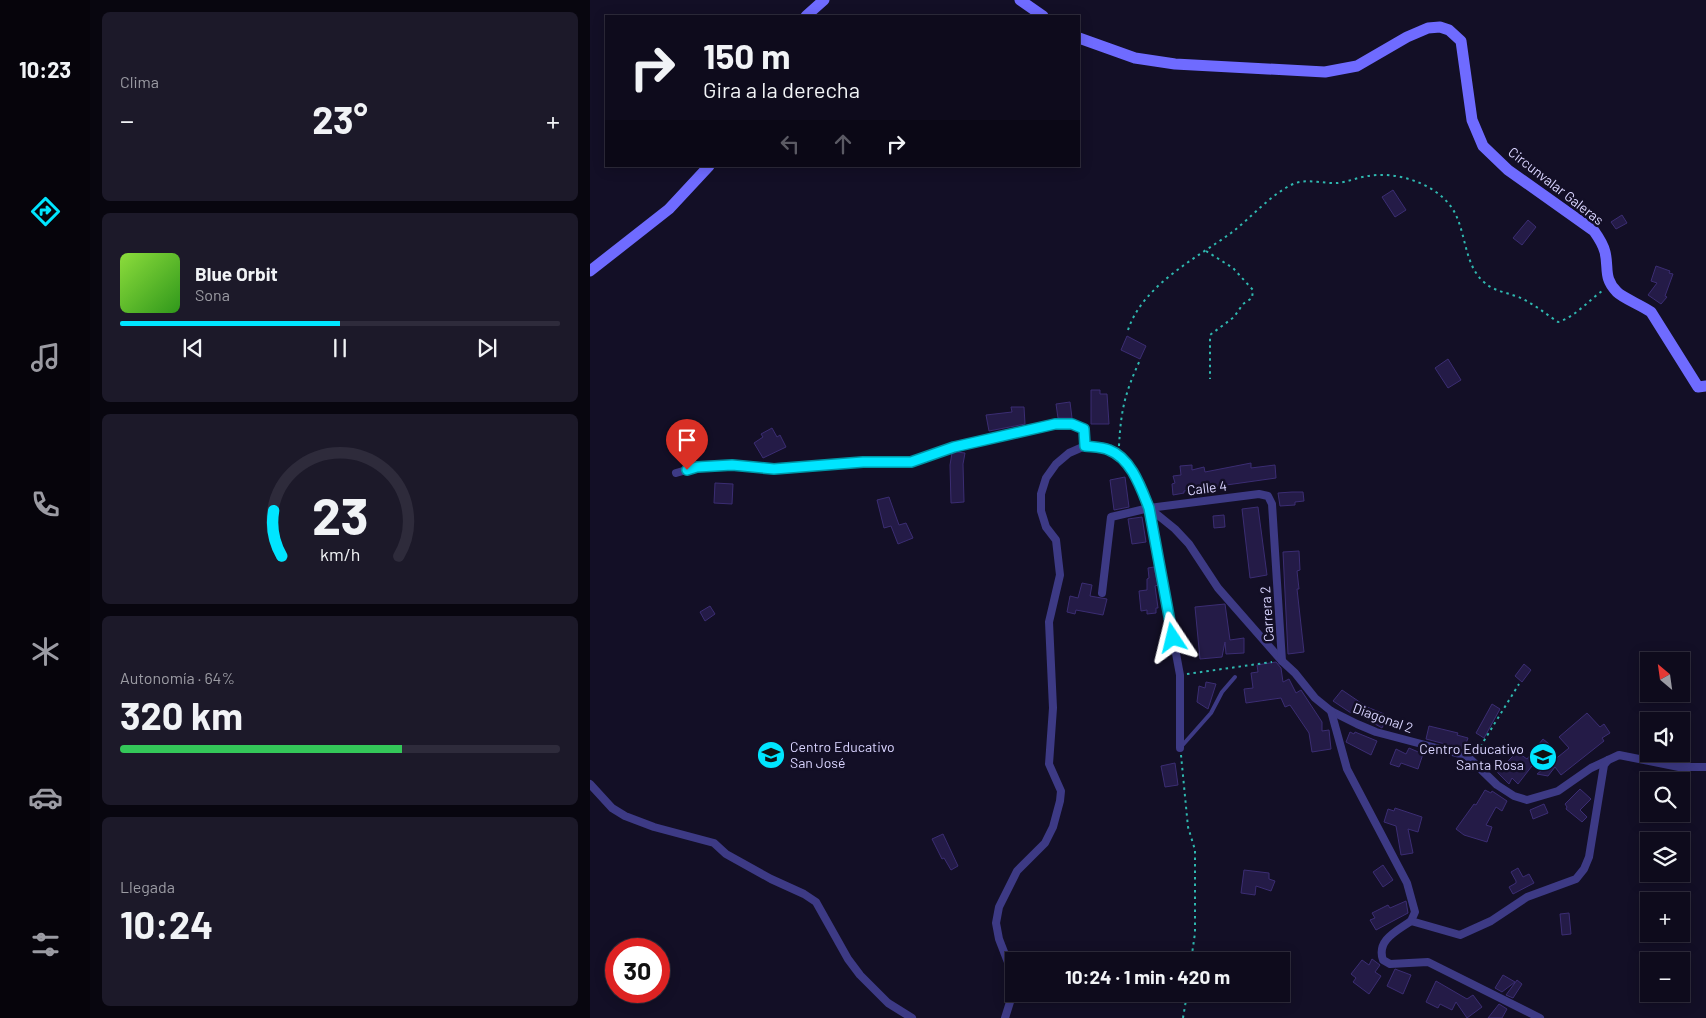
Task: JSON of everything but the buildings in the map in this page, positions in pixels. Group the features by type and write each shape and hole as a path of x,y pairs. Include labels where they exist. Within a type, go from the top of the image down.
{"main road":[{"path":"807,15 824,0"},
{"path":"1020,0 1042,15"},
{"name":"Circunvalar Galeras","path":"1080,38 1135,58 1175,64 1325,72 1356,66 1407,37 1428,28 1449,30 1461,41 1472,120 1483,146 1508,170 1594,231 1600,240 1605,254 1606,275 1610,284"},
{"path":"590,272 669,209 709,167"},
{"path":"1610,284 1618,294 1639,303 1650,312 1698,387 1706,386"}],"street":[{"path":"676,473 697,467 724,466 774,469 863,462 911,462 954,447 1055,424 1072,424 1084,429 1085,446"},
{"path":"1006,1018 1010,1002 1011,970 999,939 996,923 999,907 1017,871 1046,843 1053,827 1061,790 1049,764 1053,708 1048,622 1060,575 1056,540 1046,527 1041,510 1041,494 1046,478 1056,464 1069,453 1085,446 1110,450 1119,455 1130,467 1149,508 1180,675 1180,748"},
{"name":"Calle 4","path":"1102,593 1111,517 1149,508 1258,494 1268,496"},
{"name":"Carrera 2","path":"1268,496 1272,504 1282,661 1295,673 1315,698 1331,711"},
{"path":"1149,508 1175,529 1188,544 1218,588 1231,600 1282,661"},
{"path":"1331,711 1347,769 1407,883 1415,912 1411,921 1386,939 1380,953 1383,960 1390,964 1428,962 1540,1018"},
{"name":"Diagonal 2","path":"1331,711 1376,732 1467,756 1497,785 1514,796 1527,800 1558,791 1591,768 1610,758"},
{"path":"1411,921 1460,935 1491,921 1527,897 1576,879 1584,870 1589,857 1604,765 1610,758 1629,756 1679,766 1706,767"},
{"path":"590,784 612,808 625,816 654,827 714,843 726,854 816,902 848,959 860,975 888,1003 912,1018"}],"lane":[{"path":"1180,748 1211,713 1222,692 1235,677"}],"path":[{"path":"1128,330 1142,304 1170,274 1206,250 1294,184 1307,182 1340,183 1367,176 1385,174 1411,179 1434,192 1451,206 1459,222 1471,264 1486,285 1522,298 1558,322 1573,315 1610,284"},
{"path":"1206,250 1233,268 1253,290 1252,298 1243,304 1234,317 1210,335 1210,379"},
{"path":"1119,455 1120,420 1126,391 1140,360"},
{"path":"1180,675 1282,661"},
{"path":"1471,760 1488,737 1519,684"},
{"path":"1180,748 1188,827 1195,850 1195,933 1192,952"},
{"path":"1183,1018 1186,1002"}],"place":[{"name":"Centro Educativo San José","path":"771,755"},
{"name":"Centro Educativo Santa Rosa","path":"1543,757"}],"route":[{"path":"687,470 697,467 732,465 774,469 863,462 911,462 954,447 1055,424 1072,424 1084,429 1085,446 1100,447 1119,455 1130,467 1142,491 1149,508 1173,638"}]}
